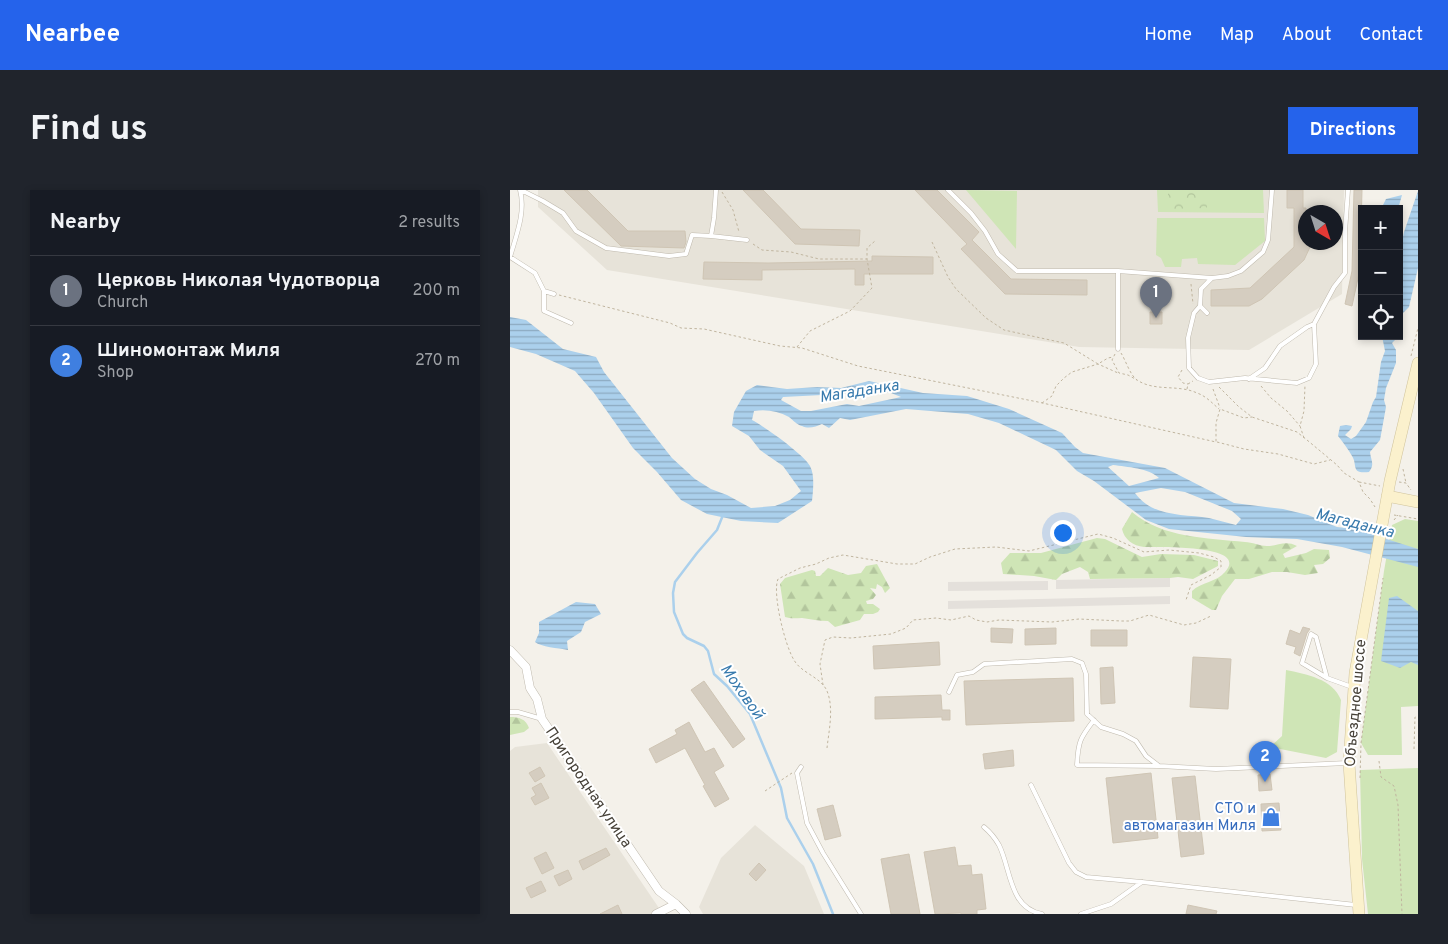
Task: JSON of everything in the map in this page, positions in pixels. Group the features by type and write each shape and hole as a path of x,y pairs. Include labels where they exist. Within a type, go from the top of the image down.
{"street":[{"name":"Объездное шоссе","path":"1359,910 1349,762 1354,688 1374,569 1388,523 1388,496 1418,363"},
{"path":"1388,496 1418,502"},
{"name":"Пригородная улица","path":"510,650 526,667 530,688 537,699 542,719 608,813 659,891 686,914"},
{"path":"656,914 676,904"}],"lane":[{"path":"520,190 543,200 563,213 576,230 606,248 669,256 686,254 692,235 747,240"},
{"path":"520,190 522,198 520,221 510,257 535,273 544,291 544,311 572,322"},
{"path":"711,236 716,190"},
{"path":"948,190 971,213 985,231 998,254 1017,271 1118,271 1212,278 1228,276 1241,271 1263,252 1268,240 1272,190"},
{"path":"1212,278 1201,289 1200,306 1194,313 1188,338 1190,368 1198,378 1209,382 1255,379 1297,383 1309,378 1316,364 1314,324 1334,287 1345,273 1348,190"},
{"path":"1118,271 1118,349"},
{"path":"544,291 554,294"},
{"path":"1200,306 1207,313"},
{"path":"1249,379 1266,368 1280,346 1308,326 1314,324"},
{"path":"1327,678 1316,637 1311,634 1302,663 1327,678 1354,688"},
{"path":"949,692 957,675 973,672 984,664 1072,659 1082,663 1086,674 1087,714 1101,727 1124,734 1136,741 1146,756 1159,766"},
{"path":"510,712 518,712 542,719"},
{"path":"1094,720 1081,737 1077,764 1216,769 1349,762"},
{"path":"800,767 797,773 807,822 823,853 861,914"},
{"path":"1031,785 1069,863 1076,872 1086,878 1142,882 1359,910"},
{"path":"984,827 1000,846 1013,890 1023,904 1034,912 1042,914"},
{"path":"1081,914 1110,904 1142,882"}],"path":[{"path":"720,190 733,210 740,236 762,250 791,252 820,258 867,259"},
{"path":"796,348 810,331 850,311 872,288 867,248 875,241"},
{"path":"932,242 948,277 956,289 986,318 1004,330 1064,343 1098,364 1156,388 1160,386 1197,392 1220,409 1244,418 1252,417"},
{"path":"1156,308 1157,273"},
{"path":"1189,276 1194,313"},
{"path":"554,294 670,323 681,328 704,329 796,348 858,366 1042,403 1244,449 1278,454 1314,464 1332,460"},
{"path":"1118,349 1112,360 1119,373"},
{"path":"1118,349 1137,380"},
{"path":"1042,403 1052,396 1056,386 1072,372 1114,357"},
{"path":"1190,368 1185,368 1178,377 1183,383 1188,384 1198,378"},
{"path":"1255,379 1271,398 1287,411 1300,426 1304,438"},
{"path":"1300,426 1306,396 1305,380"},
{"path":"1209,382 1216,395 1220,409 1216,423 1216,442"},
{"path":"1187,390 1188,384"},
{"path":"1216,384 1252,417 1297,432 1344,472 1359,482 1381,486"},
{"path":"1359,482 1363,492 1377,511"},
{"path":"1388,523 1398,515 1418,519"},
{"path":"827,748 831,713 827,690 794,660 779,614 775,585 784,574 843,555 897,564 915,564 954,549 996,547 1029,551 1098,534 1113,538 1144,552 1169,550 1198,553 1221,561 1221,567 1211,575 1191,585 1186,600"},
{"path":"1360,779 1361,743 1383,577"},
{"path":"823,686 820,664 825,640 832,637 851,638 886,635 906,628 913,620 936,618 950,620 968,616 987,622 999,620 1056,622 1080,618 1130,621 1149,615 1184,625 1196,623 1211,616"},
{"path":"1414,749 1415,717 1418,716"},
{"path":"1379,761 1381,777 1394,786 1398,805 1402,914"},
{"path":"765,792 800,767"}],"shaded area":[{"path":"538,190 1344,190 1343,242 1343,205 1298,205 1298,250 1343,250 1342,294 1249,350 1079,347 607,270 538,207"},
{"path":"1170,578 1170,587 1056,589 1056,580"},
{"path":"1048,581 1048,590 948,591 948,582"},
{"path":"1170,596 1170,604 948,609 948,601"},
{"path":"547,743 663,914 510,914 510,751 515,747"},
{"path":"755,825 804,866 824,914 703,914 699,907 721,858"}],"green space":[{"path":"966,190 1017,191 1016,249"},
{"path":"1157,190 1263,190 1264,213 1158,212"},
{"path":"1168,190 1207,190 1207,208 1172,209 1168,204"},
{"path":"1157,218 1264,218 1265,241 1235,265 1198,264 1197,258 1182,259 1181,267 1165,267 1161,258 1156,255"},
{"path":"1132,512 1144,521 1171,532 1200,538 1248,542 1264,546 1285,543 1293,544 1297,546 1283,554 1285,558 1314,549 1329,550 1330,558 1323,564 1314,565 1318,573 1305,575 1272,572 1249,579 1235,579 1222,596 1216,610 1212,610 1192,598 1192,591 1218,578 1225,572 1229,563 1225,556 1198,549 1136,545 1127,539 1122,529"},
{"path":"1405,519 1418,521 1418,706 1401,707 1402,755 1368,755 1361,743 1384,571 1392,525"},
{"path":"1097,538 1105,539 1142,557 1161,554 1194,555 1218,561 1218,566 1193,579 1178,577 1090,579 1088,572 1080,567 1062,574 1056,580 1003,574 1001,563 1010,553 1041,553"},
{"path":"877,564 890,588 885,593 882,587 877,584 876,589 870,588 876,595 873,599 866,601 867,604 873,604 880,609 878,612 864,614 860,620 835,627 828,621 785,617 780,584 785,578 812,570 815,571 816,576 820,576 828,568 848,575 861,573 866,566"},
{"path":"1286,670 1325,682 1332,687 1341,700 1337,752 1326,758 1270,747 1282,736"},
{"path":"510,717 522,719 529,728 524,732 510,735"},
{"path":"1418,768 1418,914 1368,914 1362,859 1360,770"}],"water":[{"path":"1418,191 1418,268 1409,307 1403,313 1403,237"},
{"path":"1402,195 1399,205 1383,205 1386,199"},
{"name":"Магаданка","path":"510,317 526,320 563,349 596,357 604,372 672,458 695,479 711,489 751,508 775,506 790,500 801,491 783,466 760,450 749,436 732,426 734,412 746,391 757,385 787,389 841,388 869,381 923,393 967,396 1009,409 1062,433 1083,453 1165,468 1234,503 1283,509 1308,515 1337,527 1355,529 1418,549 1418,567 1342,547 1297,539 1246,537 1169,529 1146,520 1094,481 1077,471 1056,450 999,423 968,414 906,409 850,420 840,418 829,428 822,424 804,427 781,413 767,410 754,411 752,420 792,448 810,466 813,478 812,501 778,523 741,521 707,514 681,500 633,448 594,393 575,371 536,354 510,347","holes":["870,388 901,397 859,406 847,404 811,411 801,411 781,400 783,397 842,394","1113,465 1138,468 1150,472 1159,478 1129,486 1108,467","1161,488 1185,492 1232,511 1241,519 1236,525 1209,518 1169,513 1150,506 1135,493"]},
{"path":"1383,340 1395,340 1392,343 1396,350 1396,363 1386,388 1384,400 1386,407 1380,440 1370,452 1371,469 1369,472 1359,472 1354,459 1338,436 1340,426 1352,426 1345,435 1351,439 1356,436 1366,422 1376,397 1381,362 1385,351"},
{"path":"1397,596 1418,611 1418,665 1411,662 1400,668 1381,661 1389,598"},
{"path":"576,602 595,604 601,614 585,622 581,632 567,641 568,650 545,646 535,642 539,633 539,622"}],"building":[{"path":"564,190 587,190 628,231 685,231 686,242 684,248 621,246"},
{"path":"743,190 763,190 801,229 860,230 859,246 795,244"},
{"path":"915,190 937,190 979,232 972,240 1011,279 1087,280 1087,295 1005,294 961,249 967,244"},
{"path":"1287,190 1303,190 1303,205 1298,205 1298,250 1309,250 1304,260 1262,299 1249,306 1211,306 1211,290 1250,288 1294,247 1294,208 1287,208"},
{"path":"1354,190 1362,190 1362,205 1358,205 1358,278 1352,306 1345,304 1352,271"},
{"path":"872,256 933,257 933,274 864,274 864,285 855,285 855,269 762,270 762,280 703,279 704,262 872,261"},
{"path":"1150,312 1162,312 1162,324 1150,324"},
{"path":"1303,627 1310,629 1300,656 1294,653 1296,647 1286,644 1290,630 1300,634"},
{"path":"991,628 1013,629 1012,643 991,642"},
{"path":"1056,628 1056,644 1025,645 1025,629"},
{"path":"1091,630 1127,630 1127,646 1091,646"},
{"path":"939,642 940,665 874,669 873,646"},
{"path":"1193,657 1231,659 1228,709 1190,707"},
{"path":"1113,667 1115,703 1101,704 1100,668"},
{"path":"1073,678 1074,721 966,725 964,681"},
{"path":"704,681 745,739 733,748 691,690"},
{"path":"941,695 942,710 950,710 950,720 942,720 942,717 875,719 875,697"},
{"path":"689,722 705,752 714,748 724,766 714,772 729,799 715,807 685,748 656,763 649,749 677,734 675,730"},
{"path":"1013,750 1014,766 985,769 983,754"},
{"path":"540,767 545,776 535,782 529,773"},
{"path":"1151,773 1158,838 1113,843 1106,778"},
{"path":"1270,774 1272,790 1259,791 1258,775"},
{"path":"1195,776 1204,854 1181,857 1172,778"},
{"path":"541,783 549,798 535,805 531,798 536,795 532,788"},
{"name":"СТО и автомагазин Миля","path":"1279,803 1281,830 1262,831 1261,804"},
{"path":"833,805 841,836 825,840 817,809"},
{"path":"955,847 958,866 971,865 972,875 982,874 986,909 977,910 977,914 935,914 924,852"},
{"path":"606,848 610,855 583,870 579,861"},
{"path":"546,852 554,868 542,874 534,858"},
{"path":"909,854 920,914 891,914 881,859"},
{"path":"759,863 766,870 756,881 749,874"},
{"path":"568,870 572,879 559,886 554,876"},
{"path":"541,881 546,891 531,898 526,888"},
{"path":"618,905 622,914 600,914"},
{"path":"1188,905 1217,911 1216,914 1186,914"}],"waterway":[{"name":"Моховой","path":"723,515 717,530 675,582 673,593 674,612 683,634 704,646 708,651 714,674 727,686 750,714 781,788 787,818 813,864 833,914"}],"place":[{"name":"Церковь Николая Чудотворца","path":"1156,318"},
{"name":"Шиномонтаж Миля","path":"1265,782"},
{"name":"СТО и автомагазин Миля","path":"1271,817"}]}
